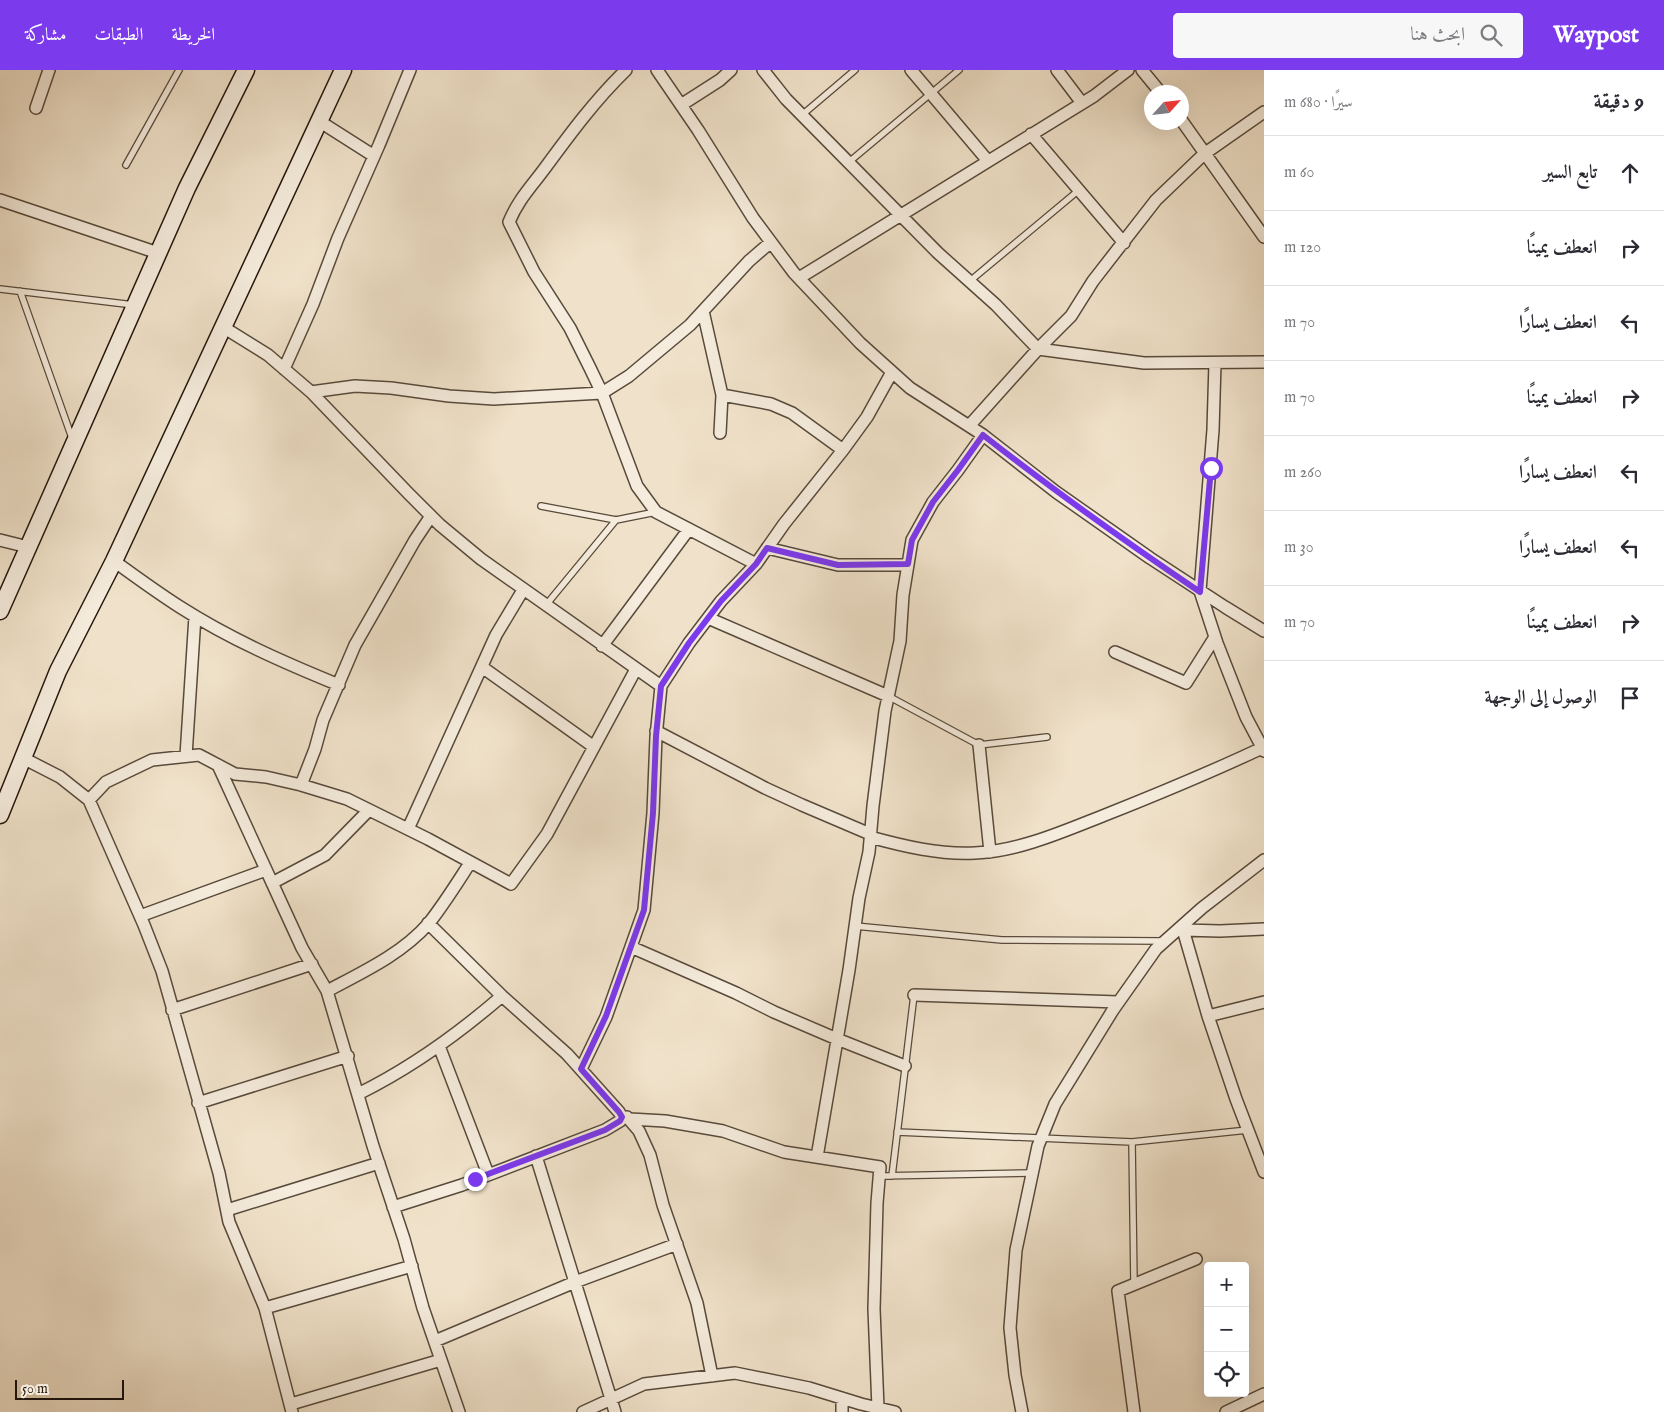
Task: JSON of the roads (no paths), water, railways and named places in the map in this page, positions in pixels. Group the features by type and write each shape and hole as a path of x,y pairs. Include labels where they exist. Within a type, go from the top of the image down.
{"main road":[{"path":"0,611 186,188 246,70"},
{"path":"0,814 58,671 114,561 343,70"}],"street":[{"path":"36,108 49,70"},
{"path":"284,369 410,70"},
{"path":"626,70 577,125 516,205 509,222 534,272 570,328 602,393 637,486 656,512 756,564"},
{"path":"657,70 738,195 771,242 799,278 860,343 910,388 983,435 1064,497 1150,558 1200,592 1264,631"},
{"path":"681,105 720,80 731,70"},
{"path":"763,70 786,99 848,162 938,253 996,304 1038,349 1144,363 1264,362"},
{"path":"911,70 988,161"},
{"path":"1057,70 1082,103"},
{"path":"799,278 1082,103 1128,70"},
{"path":"1142,70 1154,85"},
{"path":"969,426 1070,316 1093,281 1156,200 1204,154 1263,114"},
{"path":"319,121 374,156"},
{"path":"1188,130 1264,237"},
{"path":"1031,134 1124,243"},
{"path":"0,200 158,253"},
{"path":"311,392 355,386 391,388 494,400 602,393 629,376 690,324 750,261 771,242"},
{"path":"703,311 722,395 720,433"},
{"path":"223,327 268,355 311,392 431,516 481,559 661,686"},
{"path":"656,731 765,788 870,835 892,843 932,851 974,853 1014,847 1052,836 1263,750 1246,717 1200,592 1212,449 1215,363"},
{"path":"581,1069 606,1016 644,910 653,813 656,731 661,686 689,643 721,601 756,564 784,524 843,450 867,416 892,372"},
{"path":"722,395 771,404 792,413 843,450"},
{"path":"817,1157 859,898 869,852 884,711 900,642 903,595 912,540 933,502 983,435"},
{"path":"301,785 315,749 323,720 355,645 376,605 431,516"},
{"path":"602,646 689,528"},
{"path":"0,540 28,548"},
{"path":"767,548 838,565 908,564"},
{"path":"114,561 195,616 279,660 339,685"},
{"path":"408,829 496,635 523,590"},
{"path":"186,756 195,616"},
{"path":"708,618 888,696"},
{"path":"1115,652 1186,683 1215,636"},
{"path":"482,667 594,747"},
{"path":"90,800 106,782 152,760 199,755 236,774 266,777 347,799 511,884 547,834 636,669"},
{"path":"979,745 990,852"},
{"path":"23,758 60,777 90,800 140,916 162,971 219,1173 226,1210 232,1230 265,1308 291,1408 441,1360"},
{"path":"218,765 302,948 327,990 393,1208 459,1412"},
{"path":"272,883 326,855 369,810"},
{"path":"1022,1412 1015,1375 1010,1328 1016,1250 1032,1174 1042,1138 1055,1104 1118,1002 1156,949 1182,928 1202,908 1264,860"},
{"path":"327,990 387,959 413,938 428,924 470,863"},
{"path":"140,916 266,870"},
{"path":"393,1208 462,1185 536,1156 614,1125 622,1117 568,1054 502,996 428,924"},
{"path":"1182,928 1220,931 1264,929"},
{"path":"1182,928 1208,1016 1264,1172"},
{"path":"631,948 736,992 774,1012 905,1066"},
{"path":"172,1010 312,964"},
{"path":"914,995 1118,1002"},
{"path":"358,1094 439,1046 502,996"},
{"path":"1208,1016 1264,1002"},
{"path":"439,1046 488,1174"},
{"path":"198,1103 348,1056"},
{"path":"619,1112 630,1119 639,1131 650,1155 663,1205 697,1303 712,1376"},
{"path":"630,1119 665,1121 723,1131 784,1152 880,1167 875,1249 874,1309 879,1410"},
{"path":"536,1156 615,1412"},
{"path":"226,1210 379,1163"},
{"path":"435,1341 575,1282 676,1244"},
{"path":"1134,1412 1118,1291 1196,1259"},
{"path":"265,1308 412,1266"},
{"path":"583,1412 644,1384 735,1373 809,1388 879,1410 895,1412"},
{"path":"1226,1412 1264,1394"},
{"path":"842,1398 842,1412"}],"lane":[{"path":"126,165 179,70"},
{"path":"802,114 855,70"},
{"path":"848,162 960,70"},
{"path":"970,281 1079,190"},
{"path":"0,289 135,305"},
{"path":"20,291 74,444"},
{"path":"542,506 616,520 656,512"},
{"path":"546,605 616,520"},
{"path":"888,696 979,745 1047,737"},
{"path":"855,926 1002,940 1165,941"},
{"path":"892,1176 914,995"},
{"path":"897,1132 1132,1142 1248,1130"},
{"path":"1132,1142 1134,1284"},
{"path":"879,1176 1032,1174"}]}
